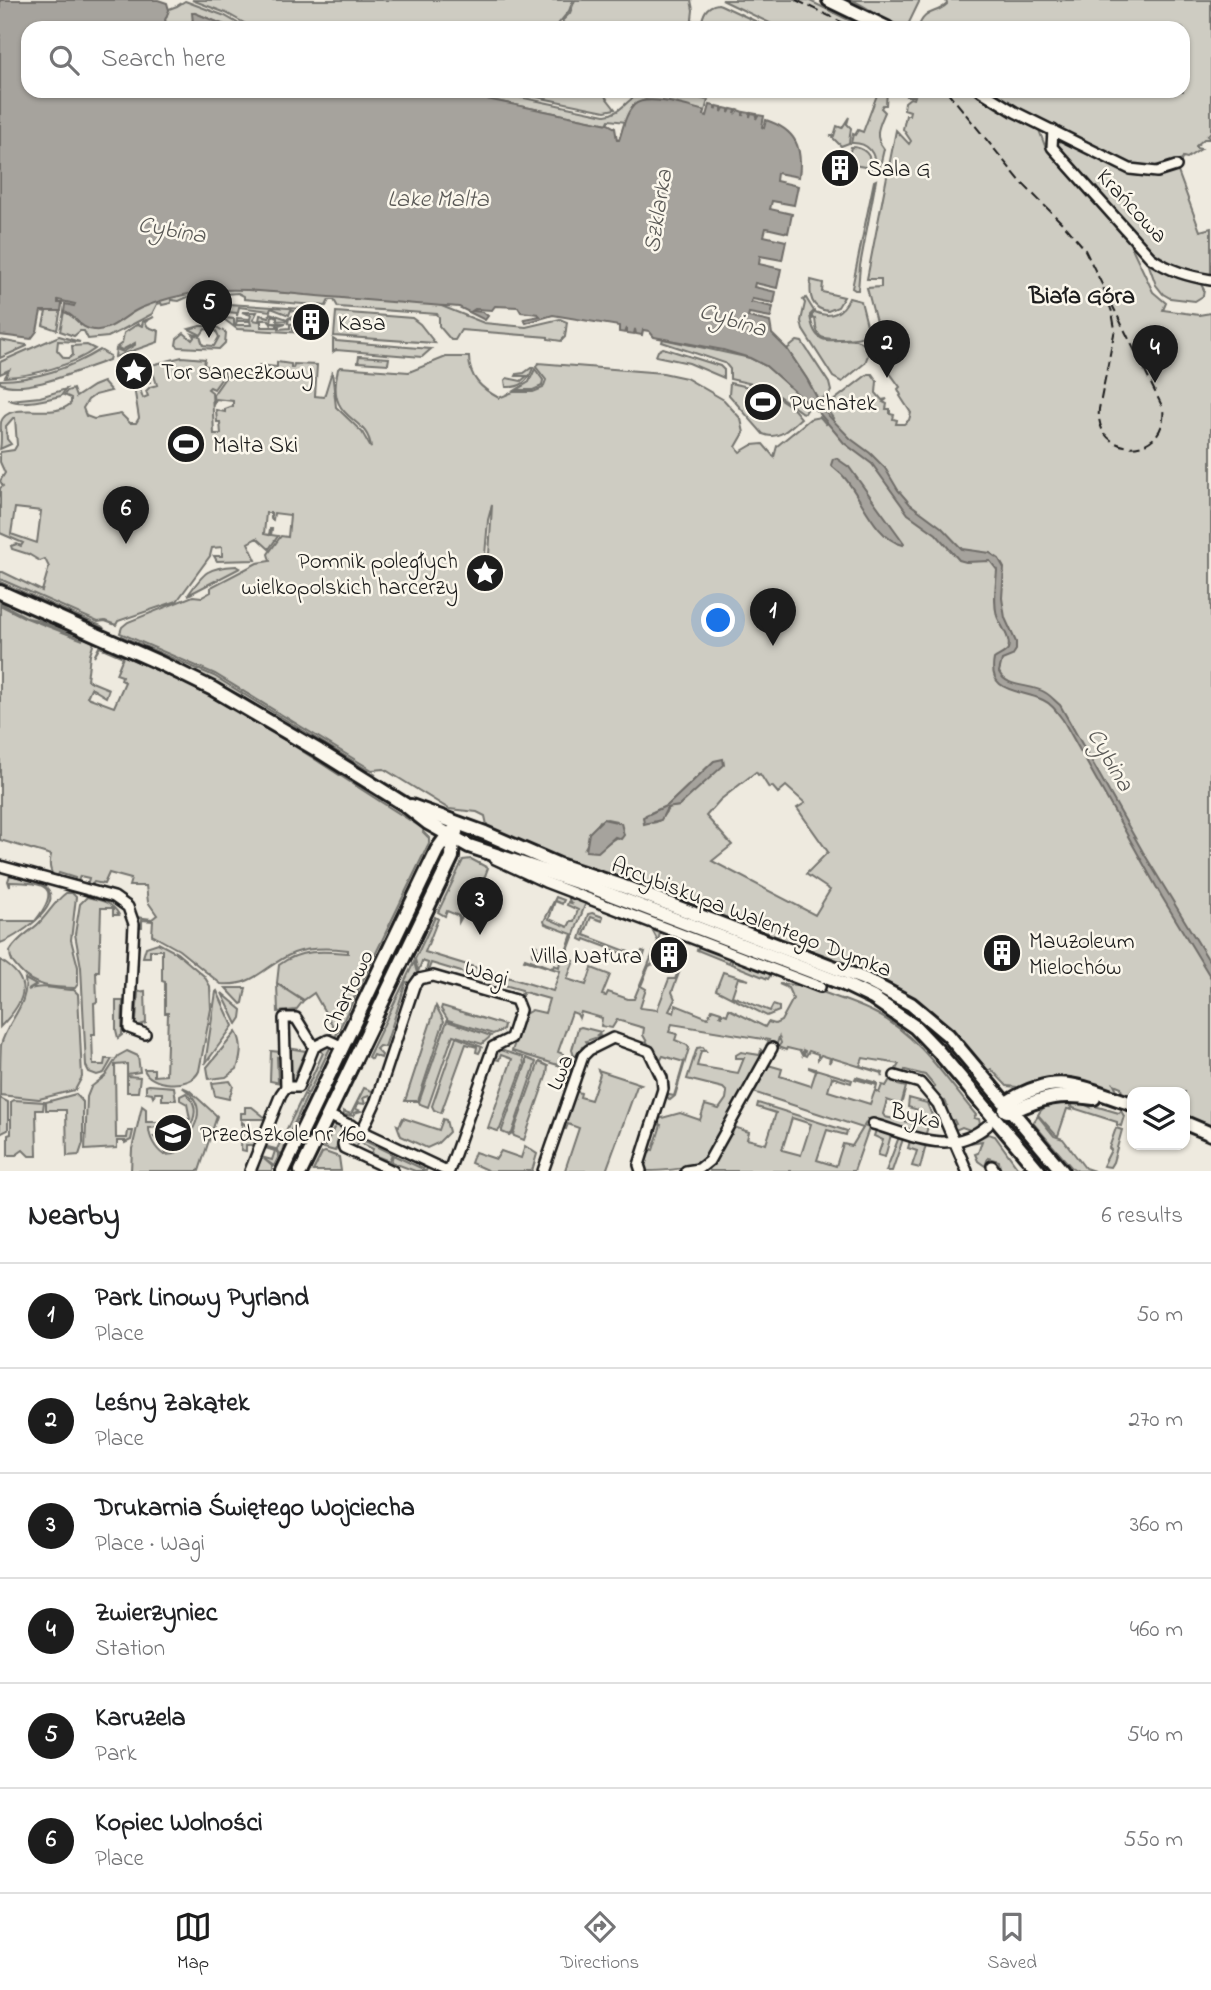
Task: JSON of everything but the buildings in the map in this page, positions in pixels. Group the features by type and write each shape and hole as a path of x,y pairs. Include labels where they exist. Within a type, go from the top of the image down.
{"street":[{"path":"830,0 873,21"},
{"name":"Krańcowa","path":"994,98 1136,171 1157,172 1176,166"},
{"name":"Krańcowa","path":"1053,130 1050,141 1052,147 1151,258 1168,269 1211,280"},
{"path":"0,592 214,689 404,804"},
{"name":"Arcybiskupa Walentego Dymka","path":"404,804 884,989 911,1004 939,1027 1062,1171"},
{"name":"Arcybiskupa Walentego Dymka","path":"404,804 425,821 488,854 574,881 809,976 867,995 901,1015 928,1040 1039,1171"},
{"name":"Chartowo","path":"302,1171 452,857 452,835 448,820"},
{"path":"425,821 436,837 437,850"},
{"path":"452,835 473,829"},
{"name":"Chartowo","path":"284,1171 437,850 452,835"},
{"path":"452,857 469,846"},
{"path":"0,866 114,897 128,907 134,924 130,1028 145,1034"},
{"name":"Wagi","path":"362,1131 376,1101 414,986 419,979 433,976 516,1000 520,1010 511,1038 492,1047 448,1171"},
{"path":"809,976 820,987"},
{"path":"250,1171 286,1087 284,1018 296,1018 314,1047"},
{"name":"Lwa","path":"543,1171 583,1056 613,1038 649,1051 662,1079 663,1089 639,1165 641,1171"},
{"path":"286,1087 298,1087 314,1047 327,1040 342,1047"},
{"path":"686,1171 699,1168 709,1161 772,1048"},
{"path":"895,1076 920,1083 938,1104 967,1171"},
{"path":"1127,1102 1058,1083 1036,1087 1008,1108 1003,1128 988,1125 986,1107 1008,1108 1061,1095 1097,1099 1127,1109"},
{"path":"328,1115 448,1171"},
{"name":"Byka","path":"873,1124 931,1141 956,1142 971,1137 988,1125"},
{"path":"351,1125 343,1144 344,1148 393,1171"},
{"path":"1190,1125 1211,1134"},
{"path":"1190,1132 1211,1139"}],"shaded area":[{"path":"192,0 573,0 561,21 240,21"},
{"path":"575,0 691,0 693,10 692,21 562,21 570,13"},
{"path":"722,0 808,0 851,21 766,21"},
{"path":"837,0 920,0 910,21 890,21 854,1 852,4"},
{"path":"946,0 1211,0 1211,132 1207,136 1211,139 1204,139 1196,146 1201,149 1187,158 1183,157 1181,161 1160,168 1137,169 999,98 1190,98 1190,21 922,21 947,4"},
{"path":"185,1 234,21 215,21 195,13 192,21 165,21 169,9"},
{"path":"718,4 755,21 702,21 707,9"},
{"path":"482,98 524,98 605,115 619,110 633,98 708,100 705,111 646,100 636,106 626,122 609,120 607,124"},
{"path":"541,98 606,98 615,109 605,111"},
{"path":"876,98 886,98 886,105 881,108 885,112 878,131 884,149 879,170 875,169 870,150 862,144 851,143 853,134 858,130 863,132"},
{"path":"910,98 981,98 1039,130 1045,146 1126,235 1153,292 1166,303 1163,310 1199,315 1211,313 1211,1129 1190,1120 1190,1087 1127,1087 1127,1096 1122,1095 1121,1087 1114,1084 1119,1094 1059,1079 1039,1081 1019,1090 1017,1087 1007,1086 923,1008 570,865 484,827 487,825 485,816 477,812 449,809 384,769 372,770 215,674 120,633 128,622 193,596 202,597 211,592 211,587 257,563 270,561 268,554 281,536 288,537 290,515 274,513 273,520 271,513 266,513 264,534 269,535 272,529 271,535 278,536 269,549 257,538 248,543 256,560 217,561 214,556 222,556 222,547 212,548 210,556 177,601 118,621 116,625 105,621 98,622 0,579 0,572 3,572 42,591 49,567 45,559 40,561 12,549 11,546 21,546 23,543 0,533 0,488 3,486 0,481 5,473 0,462 0,452 14,450 17,445 13,418 6,426 7,439 11,444 0,449 1,422 6,415 13,412 64,408 71,403 71,398 64,395 67,391 73,389 76,397 103,382 111,391 95,395 88,400 83,408 86,416 94,419 121,414 130,423 136,423 139,418 134,387 139,386 143,398 148,396 146,391 150,387 157,385 153,372 148,373 150,382 145,383 144,367 182,357 205,359 204,365 208,366 208,372 218,373 225,369 214,389 208,389 212,392 214,434 221,434 216,410 225,412 225,409 233,406 233,401 216,399 214,403 213,395 227,375 253,377 252,374 259,373 259,365 277,367 277,362 291,364 291,368 294,364 317,365 315,396 324,397 332,371 336,407 362,432 371,448 363,429 348,416 337,400 338,369 409,372 446,357 469,357 474,377 487,391 499,398 513,392 533,392 543,388 546,380 536,367 538,363 663,373 686,378 724,400 741,419 744,433 736,447 740,452 752,445 763,444 774,457 777,446 810,419 820,417 826,424 833,418 828,411 832,402 868,374 872,374 877,381 876,393 882,400 887,399 883,402 887,404 886,409 890,409 890,414 894,415 893,419 897,420 896,424 904,424 911,413 900,396 900,387 879,358 880,337 867,288 881,287 881,279 867,279 896,130 909,144 911,141 903,129 906,115 909,115 910,111 904,109 905,102","holes":["492,505 489,555 503,571 503,577 486,591 482,591 473,575 467,575 468,568 485,555","15,508 41,511 37,543 11,534","714,761 679,806 670,807 656,822 652,823 646,815 668,805","756,772 769,788 772,786 778,793 786,786 805,803 797,808 828,852 806,874 830,890 815,915 712,861 732,845 706,816 720,800","600,821 617,821 617,837 606,844 585,848"]},
{"path":"849,117 849,143 841,146 831,136 834,136 837,126 842,128"},
{"path":"1056,138 1135,174 1153,175 1177,169 1200,231 1211,228 1211,275 1179,268 1152,251 1057,145"},
{"path":"851,147 860,148 866,153 871,168 847,164"},
{"path":"876,180 858,290 855,290 852,288"},
{"path":"1146,257 1168,273 1201,284 1203,296 1195,301 1170,298 1163,294 1156,285"},
{"path":"811,280 823,283 822,292 844,297 838,307 828,311 815,305 810,291"},
{"path":"229,288 439,305 484,323 526,327 560,319 567,322 565,337 561,341 548,337 461,330 455,340 451,340 439,326 437,314 338,307 334,300 329,300 326,306 244,299 244,296 238,293 210,295 210,300 200,302 198,296 190,296 179,301 171,300 171,303 157,304 152,314 108,337 88,339 84,331 74,336 60,331 64,312 126,315 152,299"},
{"path":"806,298 814,311 810,315 814,329 820,337 827,340 862,342 870,350 865,363 842,382 833,377 803,330 801,321 805,303 803,300"},
{"path":"849,298 861,301 868,329 866,335 843,339 820,336 812,315 815,312 831,315 840,311"},
{"path":"62,303 57,330 43,325 46,312 41,311"},
{"path":"228,304 304,309 312,316 318,317 312,319 305,312 301,314 291,310 289,315 271,308 270,311 239,307 237,316 237,313 227,312 224,315 225,318 234,319 234,325 251,325 250,321 237,321 236,324 237,318 250,319 251,315 242,312 257,312 253,320 259,321 260,315 269,317 270,313 287,319 293,316 301,317 300,326 293,327 293,330 302,329 302,325 304,333 237,329 209,313 220,314 228,309","holes":["272,315 277,317 277,321 287,320 288,324 289,318 299,320 299,323 290,324 290,328 279,329 279,325 286,323 272,323 277,324 277,327 261,327 261,320 269,320 271,324"]},
{"path":"336,312 412,318 435,343 334,336"},
{"path":"154,317 145,322 148,327 159,331 158,342 115,357 116,349 123,352 135,345 122,350 117,347 122,343 124,333 138,324 142,326 143,321"},
{"path":"215,326 226,333 225,343 219,349 176,345 177,339 184,333 192,340 195,336 193,334 200,336 203,345 214,346 219,337 216,331 205,329 201,335 189,329"},
{"path":"59,336 80,342 58,341 57,350 64,358 73,355 72,346 87,345 95,349 76,360 40,372 5,377 9,370 0,374 0,362"},
{"path":"333,339 431,349 422,357 336,350 333,352"},
{"path":"663,339 750,358 766,366 810,405 805,413 801,412 766,387 730,379 730,369 725,363 662,342"},
{"path":"0,340 27,345 27,346 0,358"},
{"path":"797,341 802,342 829,383 831,391 827,397 818,399 787,349"},
{"path":"663,348 720,366 724,370 724,378 689,363 656,356"},
{"path":"100,350 110,356 109,360 24,386 0,383 0,380 52,372"},
{"path":"359,356 389,358 388,364 358,362"},
{"path":"531,368 531,373 523,383 506,387 507,378 521,381 527,376 516,376 517,374"},
{"path":"535,369 543,380 542,386 533,390 516,390 529,382"},
{"path":"730,383 778,398 801,418 779,435 763,434 729,395"},
{"path":"66,389 61,396 42,400 10,400 40,397"},
{"path":"236,566 240,568 188,595 208,572"},
{"path":"0,584 101,626 104,628"},
{"path":"0,601 94,642 87,680 109,689 106,697 91,688 87,697 114,707 125,682 121,680 122,676 116,674 123,657 100,647 94,657 100,645 170,676 239,712 424,829 429,843 334,1040 330,1034 335,1030 314,993 304,1000 277,983 279,965 303,954 348,953 348,950 321,948 300,951 252,979 221,984 179,950 152,935 153,921 142,920 142,927 137,927 135,917 152,919 157,915 148,902 146,886 129,886 131,879 109,873 104,884 94,882 91,886 87,886 89,878 80,876 77,884 74,883 75,878 59,873 57,878 50,868 51,855 0,840 0,605 24,617 83,640 28,618"},
{"path":"121,636 214,676 376,775 239,695"},
{"path":"442,849 446,851 334,1094 326,1091"},
{"path":"471,859 488,868 477,897 472,895 469,902 465,901 464,904 468,906 459,922 459,916 447,911 445,916 438,912 463,860"},
{"path":"10,875 34,881 46,887 50,895 49,903 36,921 0,943 0,921 35,921 48,901 46,889 41,885 10,882 10,887 8,881"},
{"path":"547,877 806,975 799,976"},
{"path":"410,890 412,890 337,1041"},
{"path":"66,893 72,893 76,897 71,940 78,967 78,984 75,988 52,987 32,980 16,966 10,954 16,943 39,923"},
{"path":"570,896 586,902 566,956 574,961 567,979 586,985 592,968 610,975 602,995 606,996 608,992 634,999 658,941 664,943 658,960 675,967 670,973 653,964 649,966 641,986 646,989 640,1008 657,1010 669,979 675,979 686,954 672,992 675,999 669,1011 674,1013 676,1005 708,1018 712,1009 721,1012 722,1016 722,1013 727,1015 729,1009 765,1027 768,1022 775,1024 781,1021 793,999 788,988 779,984 801,983 868,1009 892,1023 919,1046 943,1073 980,1123 970,1130 962,1127 953,1131 951,1126 956,1124 954,1120 949,1122 942,1107 947,1105 945,1101 940,1102 931,1091 935,1087 925,1075 905,1070 898,1085 906,1087 901,1105 887,1100 883,1114 885,1117 913,1123 918,1110 908,1107 909,1098 927,1103 934,1120 930,1119 925,1137 868,1119 864,1126 869,1128 854,1171 710,1171 734,1127 749,1132 747,1139 766,1144 776,1113 757,1107 758,1103 847,1131 846,1135 827,1130 817,1160 836,1166 843,1144 852,1146 863,1128 753,1092 768,1065 782,1069 780,1076 811,1086 816,1071 809,1067 852,1080 851,1083 832,1077 828,1091 870,1104 877,1086 876,1091 879,1093 899,1064 863,1058 860,1066 883,1073 882,1077 881,1073 832,1058 829,1063 830,1058 821,1055 818,1059 818,1054 809,1051 806,1056 803,1050 802,1055 800,1051 778,1047 781,1043 779,1037 776,1047 770,1044 768,1047 766,1046 769,1040 672,1024 669,1032 677,1034 675,1040 689,1048 675,1096 670,1100 665,1094 674,1096 684,1062 663,1056 659,1063 643,1035 644,1028 617,1020 612,1028 601,1026 602,1018 581,1012 579,1018 572,1012 558,1052 577,1062 568,1086 566,1085 571,1069 512,1051 525,1014 532,1010 545,1013 549,999 524,992 521,998 522,990 472,976 469,983 466,982 468,974 431,963 426,971 428,963 422,961 418,972 415,959 435,917 438,919 425,952 553,991 560,971 524,960 525,958 553,968 554,965 559,967 560,962 536,951 533,955 532,953 537,945 536,949 557,957 560,953 565,954 572,934 545,924 544,921 556,897 564,900 562,904 555,901 549,919 568,927 571,921 574,921 578,910 567,905 568,902 571,903","holes":["792,1118 811,1124 801,1155 782,1150"]},
{"path":"87,897 110,904 119,915 113,915 113,908 101,908 99,971 96,971 97,1002 94,1003 95,1034 92,1034 93,1065 104,1065 105,1059 112,1059 104,1073 97,1075 89,1072 86,1066 81,967 75,934 80,904"},
{"path":"588,914 603,917 602,921 591,917 584,935 639,956 642,951 645,952 642,961 634,961 634,958 580,939"},
{"path":"428,916 432,916 354,1079 352,1078 345,1098 341,1098"},
{"path":"652,930 660,933 658,941"},
{"path":"158,943 177,953 204,976 210,986 211,1009 199,1071 195,1077 179,1083 170,1084 153,1079 144,1069 154,1069 154,1076 166,1075 168,1013 165,1013 162,950 150,950 150,957 143,957 146,947"},
{"path":"700,944 731,956 729,963 697,950"},
{"path":"734,957 769,971 770,976 768,979 731,964"},
{"path":"0,960 18,976 22,992 15,1009 0,1027"},
{"path":"414,962 417,973 412,983 406,982 392,1026 397,1028 391,1029 385,1047 379,1046 376,1049 382,1055 381,1058 373,1055 371,1059 368,1057"},
{"path":"723,972 749,980 738,978 732,996 770,1011 773,1005 779,1007 779,1011 767,1016 716,990"},
{"path":"25,979 36,985 28,990 39,987 74,990 78,994 82,1077 75,1090 39,1099 0,1095 1,1045 24,997"},
{"path":"277,984 303,1001 296,1010 278,1012"},
{"path":"226,988 246,988 243,1003 241,1004"},
{"path":"145,991 146,1023 135,1027 132,1020 136,1021 138,992"},
{"path":"216,992 233,1026 205,1064"},
{"path":"222,993 242,1010 237,1024"},
{"path":"116,1001 123,1001 122,1035 118,1038 116,1030"},
{"path":"436,1006 444,1021 418,1101 405,1101"},
{"path":"442,1006 504,1025 503,1030 493,1034 448,1020 441,1009"},
{"path":"447,1021 491,1036 482,1044 453,1035 428,1107 419,1102"},
{"path":"578,1028 601,1032 597,1035 605,1038 586,1041 589,1046 582,1047 579,1055 574,1056 572,1050"},
{"path":"236,1032 241,1050 237,1069 226,1077 209,1079 207,1067"},
{"path":"456,1037 482,1047 479,1053 476,1052 477,1047 466,1044 441,1113 432,1106"},
{"path":"326,1044 331,1046 308,1094 305,1092 323,1053 318,1048"},
{"path":"703,1047 706,1051 701,1051 697,1066 738,1073 744,1058 736,1058 736,1055 741,1052 760,1055 761,1050 764,1054 704,1161 683,1168 644,1171 642,1165 647,1149 653,1150 661,1125 655,1123 658,1119 680,1113 700,1120 705,1105 719,1109 726,1099 727,1092 723,1088 687,1079 697,1048"},
{"path":"288,1048 306,1051 295,1075 299,1077 292,1083 287,1080 291,1076 291,1053 288,1053"},
{"path":"500,1050 523,1057 524,1064 498,1131 488,1128 512,1059 501,1055 499,1060 495,1059 495,1052"},
{"path":"127,1051 138,1056 140,1072 127,1074 127,1064 115,1065 116,1138 127,1138 128,1131 133,1131 131,1140 125,1143 117,1141 117,1148 85,1150 87,1097 91,1087 105,1076 118,1056"},
{"path":"271,1051 280,1052 280,1058 277,1057 278,1081 281,1083 270,1081"},
{"path":"526,1058 536,1062 512,1133 509,1135 502,1130"},
{"path":"539,1062 548,1066 547,1074 524,1140 513,1134"},
{"path":"598,1070 641,1084 637,1086 606,1171 568,1171 565,1170 579,1128 568,1124 566,1129 563,1128 575,1091 581,1093 580,1097 591,1100 600,1074"},
{"path":"127,1076 140,1077 138,1092 127,1092"},
{"path":"856,1077 877,1085 855,1079"},
{"path":"230,1081 233,1086 229,1099 215,1096 212,1083"},
{"path":"146,1086 174,1087 176,1100 162,1100 162,1093 155,1093 153,1097 152,1093 146,1092"},
{"path":"182,1087 189,1090 217,1116 199,1171 131,1171 132,1149 142,1106 146,1109 146,1122 159,1122 159,1127 149,1128 149,1131 155,1146 164,1155 175,1154 193,1128 198,1111 196,1103"},
{"path":"364,1088 375,1092 372,1102 369,1096 363,1098 365,1104 358,1103 356,1109 361,1111 354,1113 354,1116 344,1115 343,1111 351,1114"},
{"path":"186,1093 194,1108 191,1125 186,1125 187,1119 190,1119 187,1104 180,1100 180,1096"},
{"path":"76,1094 83,1102 83,1143 79,1155 67,1156 66,1110 46,1110 46,1102"},
{"path":"304,1094 307,1096 280,1154 277,1149"},
{"path":"0,1098 8,1102 8,1130 0,1134"},
{"path":"323,1098 330,1101 297,1171 288,1171"},
{"path":"11,1102 44,1102 43,1110 36,1110 37,1156 29,1156 23,1150 16,1155 8,1155"},
{"path":"1069,1103 1072,1110 1067,1109 1058,1136 1038,1115 1047,1106"},
{"path":"1071,1103 1090,1107 1088,1104 1119,1113 1121,1111 1124,1116 1121,1126 1117,1125 1117,1122 1073,1108"},
{"path":"245,1107 252,1107 267,1119 241,1119"},
{"path":"1038,1116 1054,1136 1063,1139 1085,1168 1094,1171 1078,1171 1071,1167 1033,1123"},
{"path":"177,1118 182,1118 182,1128 188,1129 173,1151 166,1153 154,1137 169,1137 169,1129 177,1129"},
{"path":"403,1118 439,1130 443,1119 446,1120 449,1132 438,1143 427,1148 401,1136 397,1125 399,1126"},
{"path":"242,1122 260,1138 255,1151 254,1145 246,1145 246,1151 241,1150"},
{"path":"337,1122 343,1127 343,1132 335,1151 324,1148"},
{"path":"1116,1128 1122,1130 1113,1162 1110,1167 1103,1166 1111,1150 1109,1148"},
{"path":"876,1130 891,1135 885,1157 878,1155 883,1140 874,1136"},
{"path":"1024,1130 1057,1171 1044,1171 1016,1137"},
{"path":"355,1131 355,1136 392,1154 389,1161 371,1154 373,1149 359,1142 356,1148 350,1146 348,1150 346,1147 351,1132"},
{"path":"988,1134 995,1136 1020,1171 1000,1171 999,1161 988,1158 985,1166 978,1161 975,1154 978,1153 982,1141 970,1143"},
{"path":"899,1137 903,1139 892,1171 886,1171"},
{"path":"910,1141 926,1145 920,1168 912,1166 917,1151 908,1148"},
{"path":"525,1146 537,1154 532,1171 489,1171 471,1163 475,1152 496,1159 501,1151 521,1158"},
{"path":"265,1148 276,1149 279,1156 274,1166 264,1159 272,1166 272,1171 257,1171 261,1157 272,1160 275,1151"},
{"path":"325,1152 339,1157 341,1171 313,1171"},
{"path":"393,1155 423,1169 428,1166 426,1171 415,1171 391,1162"}],"water":[{"name":"Lake Malta","path":"0,0 158,0 167,3 169,10 165,21 21,21 21,98 482,98 608,124 615,128 617,140 634,105 648,100 705,111 704,115 707,116 710,105 715,106 715,110 717,106 722,107 722,112 724,108 729,109 729,113 731,109 736,110 735,114 738,110 743,112 743,116 744,112 750,113 750,117 751,113 757,114 756,119 758,115 764,116 762,127 764,128 766,120 791,135 798,148 800,166 799,177 777,173 776,181 798,186 794,205 772,201 770,209 792,214 788,233 766,228 764,236 786,241 782,260 760,256 759,264 781,269 777,288 755,283 754,287 776,292 774,303 752,299 751,302 773,307 771,317 749,313 748,317 770,322 772,334 787,349 824,411 885,468 910,504 941,527 962,549 990,553 999,559 1004,568 1002,598 1005,618 1016,642 1016,650 1012,656 1002,660 999,672 1008,681 1046,693 1060,705 1143,852 1211,964 1211,978 1162,897 1063,720 1046,702 1007,688 995,679 994,659 1006,652 1009,645 996,610 997,570 990,561 959,560 936,534 908,514 872,464 844,443 820,414 766,366 723,350 654,337 649,331 643,330 642,335 636,334 635,329 634,334 627,333 627,328 625,333 619,332 619,326 553,315 526,323 524,319 540,316 521,312 518,307 495,306 492,310 472,311 483,312 488,316 485,320 459,307 245,290 203,292 172,298 141,308 113,326 101,330 85,327 64,312 65,304 75,304 58,300 58,303 62,303 61,311 41,311 37,331 31,339 0,335"},
{"path":"192,13 215,21 193,21"},
{"path":"836,458 849,467 903,545 884,535 869,516 850,485 831,465"},
{"path":"723,759 724,765 679,806 667,808 661,820 644,824 643,817 668,805 714,761"},
{"path":"603,819 621,823 624,835 621,839 615,837 598,852 586,851 589,833"}],"railway":[{"path":"796,0 840,21"},
{"path":"953,98 1021,182 1084,248 1103,286"},
{"path":"1103,286 1163,408 1162,425 1155,437 1144,444 1131,447 1108,437 1101,425 1099,409 1115,329 1103,286"}],"place":[{"name":"Sala G","path":"840,168"},
{"name":"Kasa","path":"311,322"},
{"name":"Karuzela","path":"209,338"},
{"name":"Tor saneczkowy","path":"134,371"},
{"name":"Leśny Zakątek","path":"887,378"},
{"name":"Zwierzyniec","path":"1155,383"},
{"name":"Puchatek","path":"763,402"},
{"name":"Malta Ski","path":"186,444"},
{"name":"Kopiec Wolności","path":"126,544"},
{"name":"Pomnik poległych wielkopolskich harcerzy","path":"485,573"},
{"name":"Park Linowy Pyrland","path":"773,646"},
{"name":"Drukarnia Świętego Wojciecha","path":"480,935"},
{"name":"Mauzoleum Mielochów","path":"1002,953"},
{"name":"Villa Natura","path":"669,955"},
{"name":"Przedszkole nr 160","path":"173,1133"}],"district":[{"name":"Biała Góra","path":"1082,295"}],"water label":[{"name":"Szklarka","path":"657,211"},
{"name":"Cybina","path":"172,229"},
{"name":"Cybina","path":"733,319"},
{"name":"Cybina","path":"1111,759"}]}
